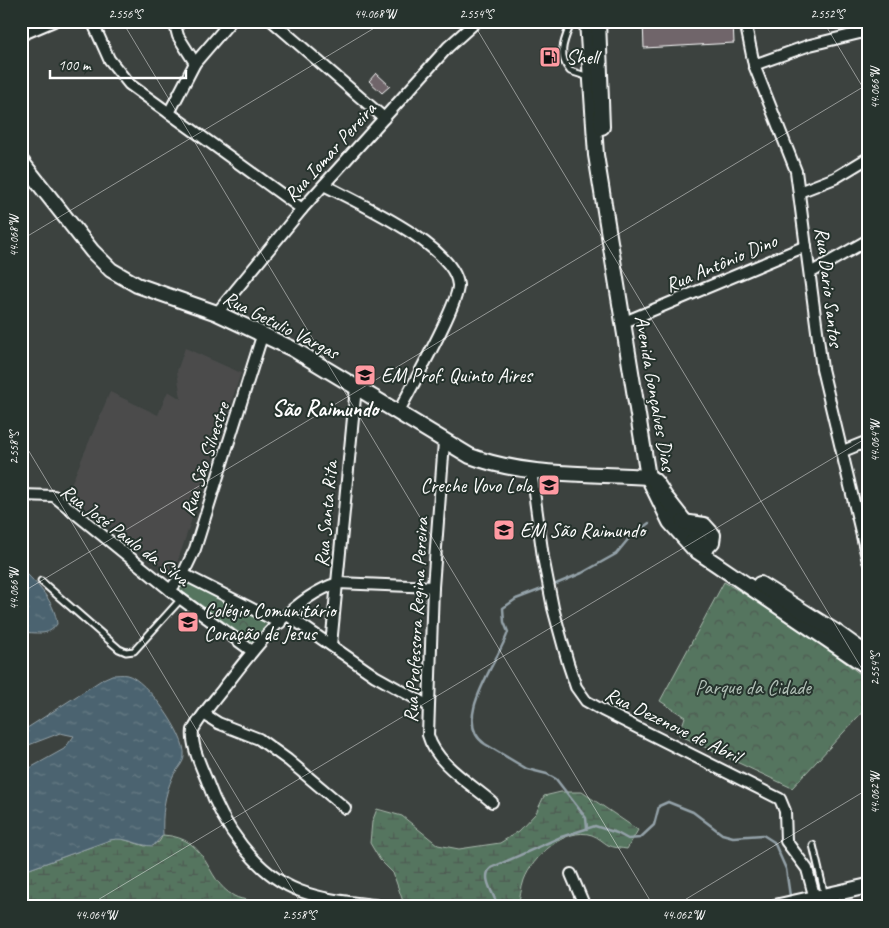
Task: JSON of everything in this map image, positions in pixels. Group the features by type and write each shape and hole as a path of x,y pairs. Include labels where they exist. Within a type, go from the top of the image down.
{"main road":[{"name":"Avenida Gonçalves Dias","path":"587,21 589,78 596,155 626,322 661,488 672,506 679,525 694,549 713,564 802,621 868,667"},
{"path":"587,21 591,51 593,55 599,56"},
{"name":"Avenida Gonçalves Dias","path":"598,21 603,147 648,477 661,508 679,525"},
{"name":"Rua Getulio Vargas","path":"21,161 92,251 111,270 137,285 216,313 262,333 322,365 444,442 470,456 494,465 531,470 648,477"},
{"path":"648,477 656,481 664,498 672,506"},
{"path":"679,525 704,525 710,528 713,539 710,545 696,546 679,525"},
{"path":"705,546 730,566 836,632 868,655"},
{"path":"775,907 868,886"}],"street":[{"path":"21,35 54,21"},
{"path":"92,21 101,44 118,73 129,84 302,209"},
{"path":"174,21 178,36 195,63"},
{"path":"169,113 195,63 231,21"},
{"path":"272,21 384,118"},
{"name":"Rua Iomar Pereira","path":"216,313 302,209 448,47 477,21"},
{"name":"Rua Dario Santos","path":"746,21 754,65 791,157 799,192 822,369 843,450 868,561"},
{"path":"754,65 810,45 868,30"},
{"path":"799,192 835,178 868,158"},
{"path":"324,185 427,242 452,268 457,278 458,287 438,338 398,413"},
{"path":"810,273 868,240"},
{"name":"Rua Antônio Dino","path":"626,322 806,246"},
{"name":"Rua São Silvestre","path":"170,590 183,574 195,549 262,333"},
{"name":"Rua Santa Rita","path":"331,645 356,387"},
{"path":"843,450 868,441"},
{"name":"Rua Professora Regina Pereira","path":"444,442 433,587 427,704 428,735 434,751 492,802"},
{"name":"Rua Dezenove de Abril","path":"531,470 543,557 553,608 576,687 586,700 602,710 780,799 785,811 786,842 807,869 820,897"},
{"name":"Rua José Paulo da Silva","path":"21,494 54,496 180,599 252,651"},
{"name":"Rua José Paulo da Silva","path":"183,574 283,619 331,645 375,676 427,704"},
{"path":"374,906 325,898 301,891 275,878 254,858 218,810 197,753 193,734 194,727 252,651 283,619 318,591 338,583 433,587"},
{"path":"204,714 218,723 259,739 288,760 345,808"},
{"path":"571,874 585,907"}],"lane":[{"path":"572,21 564,42 561,57 570,71 589,78"},
{"path":"42,581 119,649 126,652 134,651 180,599"},
{"path":"813,845 820,897"}],"shaded area":[{"path":"185,348 241,373 173,575 67,494 110,392 158,415 168,391 181,399 177,371"}],"green space":[{"path":"185,580 269,623 252,642 179,589"},
{"name":"Parque da Cidade","path":"724,582 795,624 868,680 868,706 792,788 679,735 685,717 660,701"},
{"path":"561,792 582,792 638,830 627,849 610,846 592,835 582,833 561,839 542,854 528,871 523,883 518,907 405,907 393,873 380,860 370,843 372,822 377,809 402,816 438,845 459,849 500,843 519,831 536,813 544,796"},
{"path":"163,835 179,838 190,843 205,860 224,889 234,896 260,904 263,907 21,907 21,872 110,840 119,838 145,846 159,842"}],"water":[{"path":"21,568 44,593 53,608 57,624 49,631 21,633"},
{"path":"112,675 127,675 135,679 154,697 179,735 183,747 184,759 173,776 166,798 163,812 163,835 153,846 121,839 110,840 21,872 21,773 64,749 74,736 60,733 21,748 21,732"}],"building":[{"path":"643,21 733,21 734,43 644,48"},
{"path":"376,73 390,86 382,93 369,81"}],"waterway":[{"path":"556,584 582,573 616,554 630,537 649,523"},
{"path":"542,589 516,599 503,608 504,622 508,632 480,690 473,721 476,734 485,744 527,769 547,774 556,779 586,818 587,828"},
{"path":"498,907 487,876 491,868 561,837 595,826 617,833 628,839 640,838 654,825 659,806 668,802 693,812 722,834 733,837 763,835 774,842 786,869 790,896"}],"place":[{"name":"Shell","path":"550,57"},
{"name":"EM Prof. Quinto Aires","path":"365,375"},
{"name":"Creche Vovo Lola","path":"549,485"},
{"name":"EM São Raimundo","path":"504,530"},
{"name":"Colégio Comunitário Coração de Jesus","path":"188,622"}],"district":[{"name":"São Raimundo","path":"325,409"}]}
